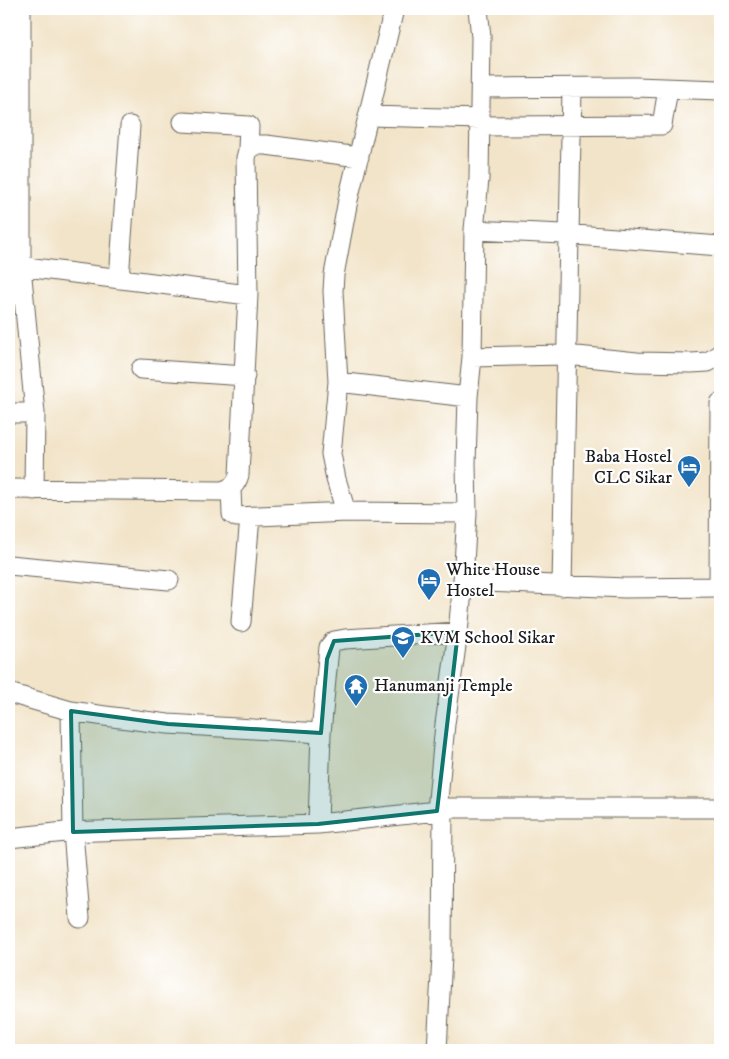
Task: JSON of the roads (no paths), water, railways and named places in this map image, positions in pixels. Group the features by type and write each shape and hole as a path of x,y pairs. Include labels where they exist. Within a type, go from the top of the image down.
{"street":[{"path":"21,9 15,266 35,413 34,490"},
{"path":"346,512 331,454 338,382 333,292 334,275 345,217 394,9"},
{"path":"437,1050 442,956 440,809 445,724 458,632 468,513 466,464 469,375 472,357 474,230 480,179 481,37 478,9"},
{"path":"481,88 636,86 720,90"},
{"path":"562,586 572,87"},
{"path":"369,116 571,126 662,125 668,89"},
{"path":"9,489 222,492 231,489 237,483 245,376 248,295 246,158 249,126 183,122"},
{"path":"118,279 130,126"},
{"path":"248,150 254,145 266,145 359,157"},
{"path":"474,230 720,246"},
{"path":"15,266 248,295"},
{"path":"472,357 567,355 637,362 691,364 708,362 720,354"},
{"path":"141,369 245,376"},
{"path":"338,382 468,397"},
{"path":"463,581 625,588 720,587 720,403"},
{"path":"9,413 35,413"},
{"path":"231,489 232,514 234,516 250,517 346,512 468,513"},
{"path":"241,622 250,517"},
{"path":"9,565 169,580"},
{"path":"318,824 321,733 329,647 334,641 458,632"},
{"path":"9,693 71,711 168,724 321,733"},
{"path":"71,711 73,832 80,918"},
{"path":"9,838 73,832 318,824 440,809 720,808"}],"place":[{"name":"Baba Hostel CLC Sikar","path":"689,488"},
{"name":"White House Hostel","path":"429,601"},
{"name":"KVM School Sikar","path":"403,659"},
{"name":"Hanumanji Temple","path":"356,707"}]}
